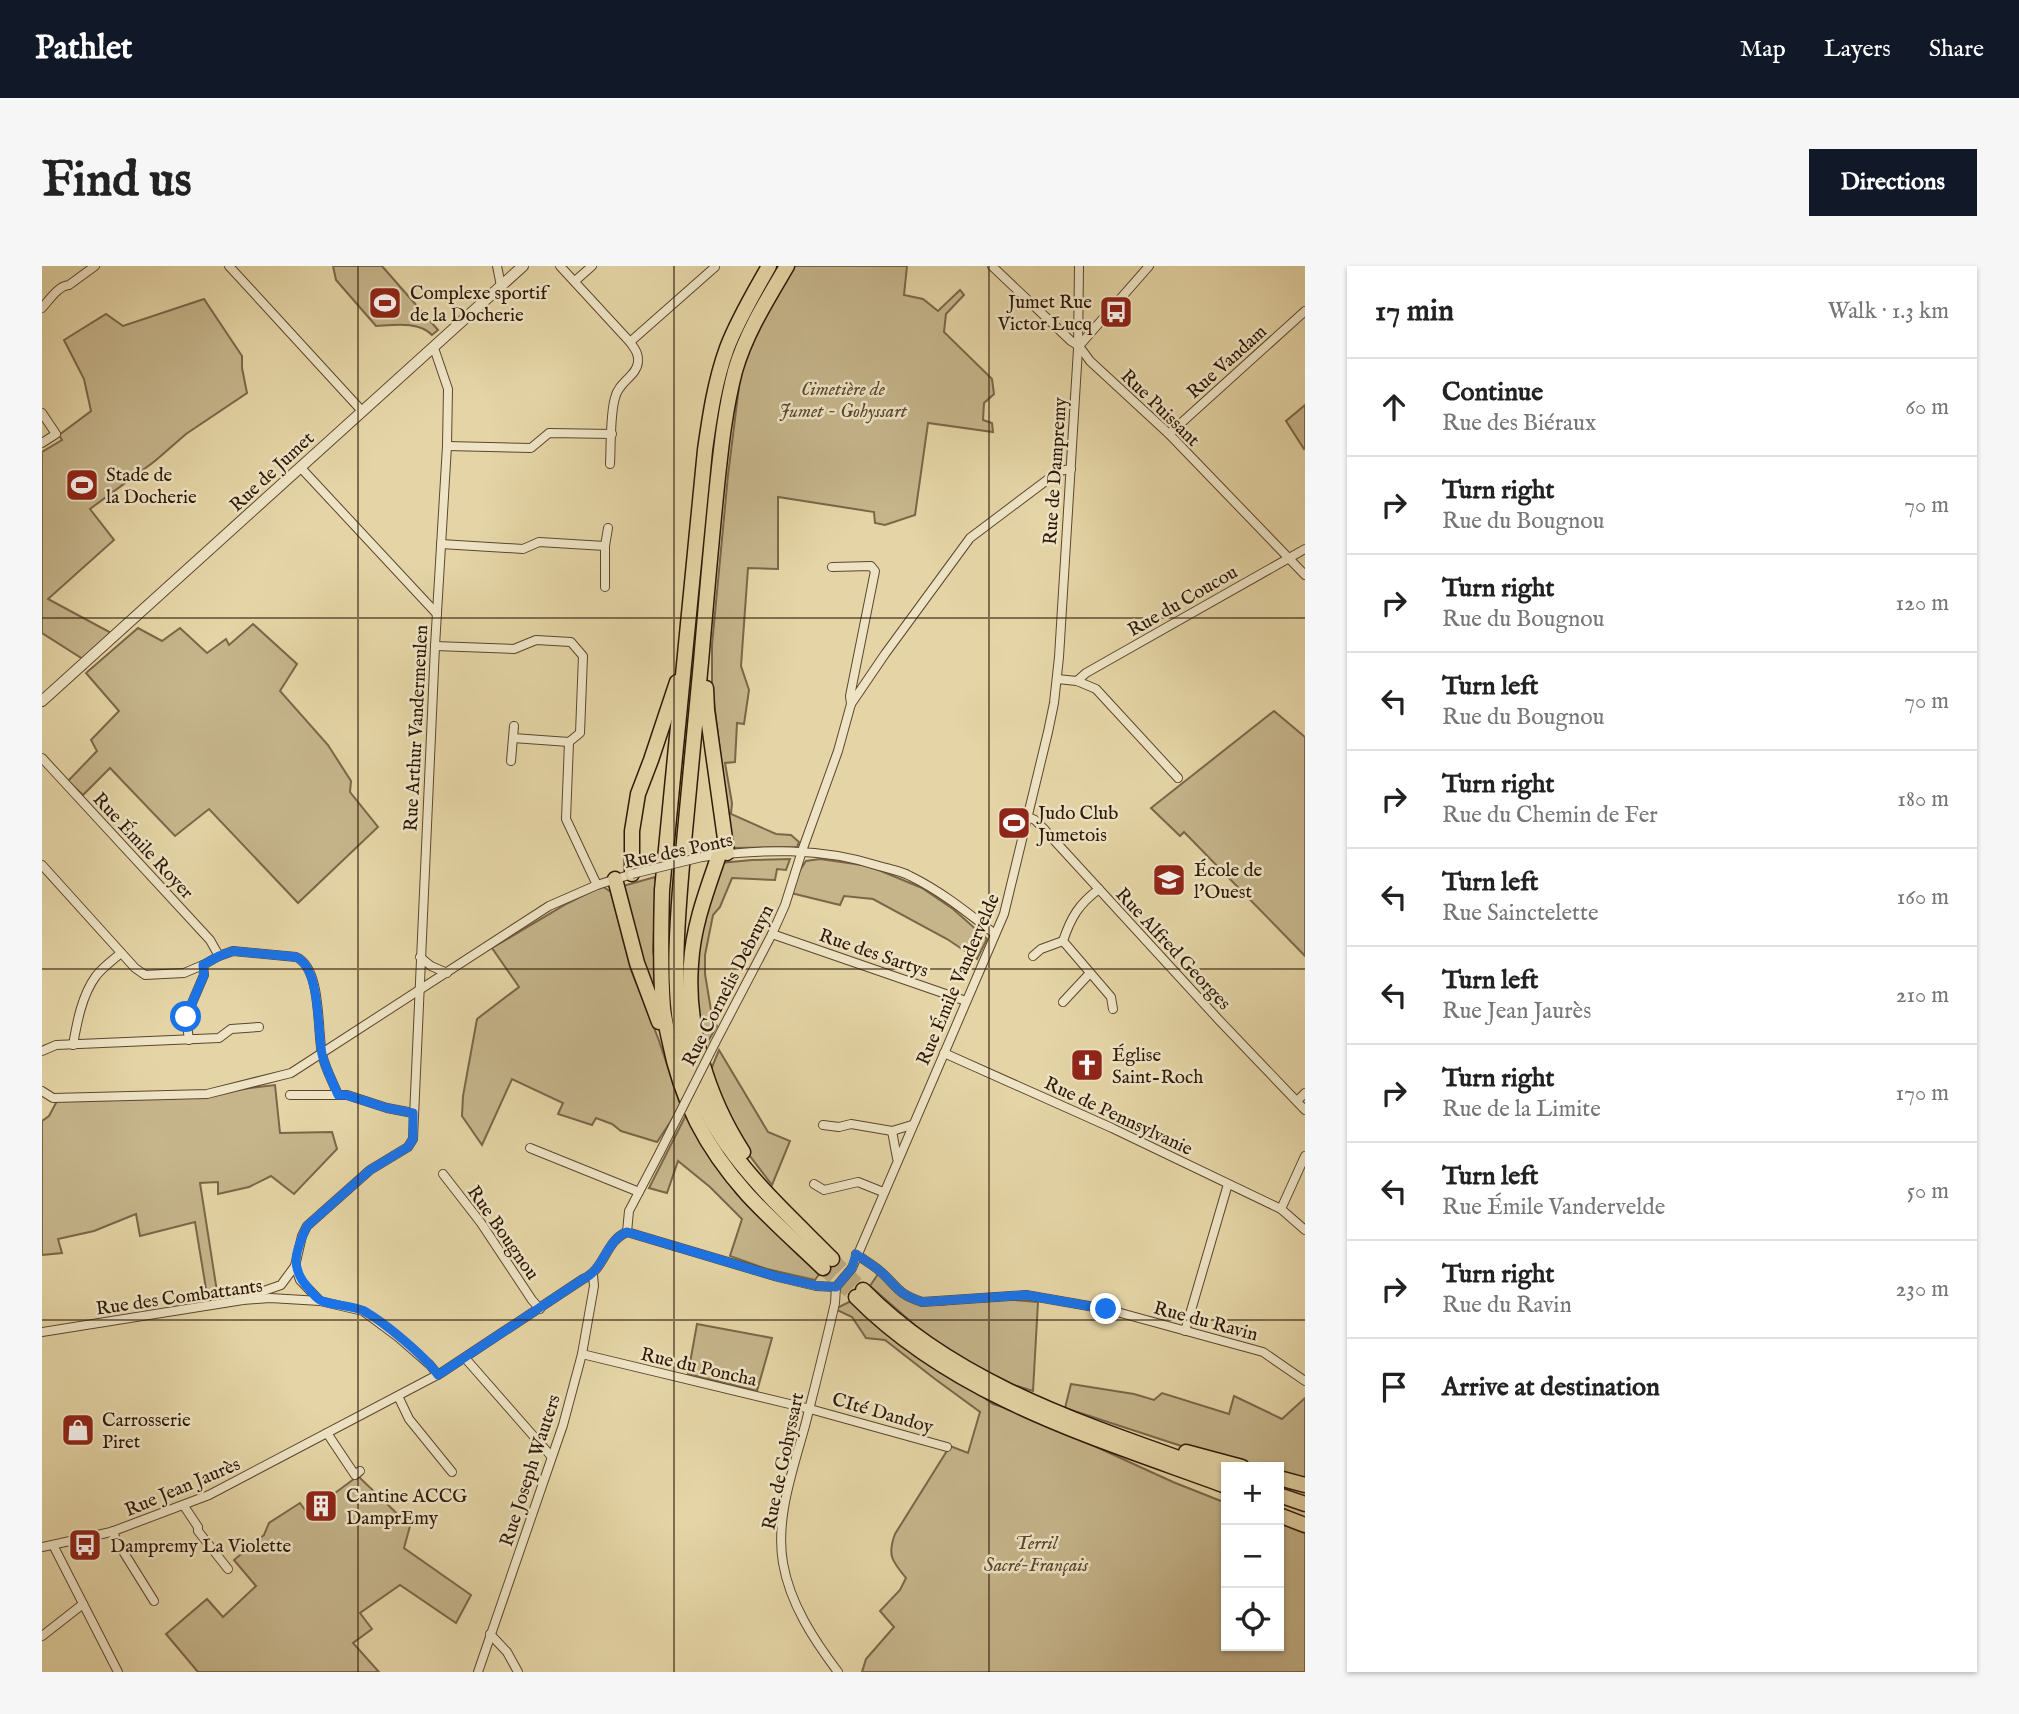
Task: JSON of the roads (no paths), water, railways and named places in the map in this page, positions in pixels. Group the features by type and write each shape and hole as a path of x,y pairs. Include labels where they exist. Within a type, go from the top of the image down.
{"highway":[{"path":"769,266 745,306 728,345 711,407 697,524 662,890 663,1010 681,1090 693,1117 725,1167 748,1194 827,1264 794,1220 747,1174 725,1143 706,1110 687,1060 678,1009 676,946 723,425 743,347 787,266"},
{"path":"703,638 707,709 723,854 702,904 691,965 692,1015 702,1063 734,1138 757,1174 792,1214 794,1220"},
{"path":"632,874 632,831 638,794 686,653"},
{"path":"615,879 637,963 673,1060"},
{"path":"859,1294 908,1343 955,1374 1011,1404 1221,1473"},
{"path":"1113,1439 1157,1443 1224,1462"},
{"path":"1113,1439 1221,1484"},
{"path":"1113,1439 1133,1459 1221,1494"},
{"path":"1284,1479 1305,1485"},
{"path":"1284,1496 1305,1504"},
{"path":"1284,1507 1305,1515"},
{"path":"1284,1518 1305,1525"}],"street":[{"path":"44,302 60,288 69,285 95,266"},
{"path":"229,266 362,411"},
{"path":"497,266 501,286"},
{"name":"Rue de Jumet","path":"42,701 523,266"},
{"path":"560,266 638,354 638,365 622,382 615,396 610,464"},
{"path":"575,281 592,266"},
{"path":"630,342 714,266"},
{"name":"Rue Puissant","path":"992,266 1169,434 1305,575"},
{"name":"Rue de Dampremy","path":"1057,679 1079,346 1079,266"},
{"path":"1079,346 1149,266"},
{"name":"Rue Vandam","path":"1169,434 1305,311"},
{"name":"Rue Arthur Vandermeulen","path":"295,1266 307,1226 370,1170 408,1147 413,1139 435,646 447,446 448,389 434,348"},
{"path":"42,413 55,434 42,443"},
{"path":"447,446 531,448 549,433 612,434"},
{"path":"300,468 437,614"},
{"name":"Rue Cornelis Debruyn","path":"627,1232 629,1211 785,905 838,751 851,704 970,538 1059,471 1070,469"},
{"path":"605,587 605,545 608,528"},
{"path":"441,544 523,549 539,542 605,545"},
{"name":"Rue du Coucou","path":"1077,681 1086,673 1305,549"},
{"name":"Rue Cornelis Debruyn","path":"832,567 871,566 875,571 850,696 851,704"},
{"path":"435,646 514,649 536,640 571,642 583,656 580,733 569,742 513,738"},
{"path":"1057,679 1077,681 1096,689 1178,778"},
{"name":"Rue Émile Vandervelde","path":"834,1289 852,1268 1008,901 1053,711 1057,679"},
{"path":"511,761 514,726"},
{"path":"569,742 566,819 597,885"},
{"name":"Rue Émile Royer","path":"42,758 206,936 219,956"},
{"name":"Rue Alfred Georges","path":"1028,817 1042,827 1305,1110"},
{"name":"Rue des Ponts","path":"42,1091 53,1098 207,1094 291,1073 549,906 615,879 702,857 802,851 853,857 909,875 959,906 995,934"},
{"path":"42,865 135,968 145,975 184,973 233,951 296,957 302,960 308,968 317,1002 322,1054 338,1095"},
{"path":"1063,941 1082,901 1098,889"},
{"name":"Rue des Sartys","path":"772,933 966,1001"},
{"path":"1033,956 1041,949 1063,941"},
{"path":"1063,941 1111,998 1113,1009"},
{"path":"73,1045 77,1020 90,986 97,975 121,953"},
{"path":"420,957 447,973"},
{"path":"189,1040 186,1017 204,975 203,965"},
{"path":"1063,1002 1090,973"},
{"path":"42,1051 56,1045 219,1038 231,1029 260,1027"},
{"name":"Rue de Pennsylvanie","path":"944,1053 1112,1128 1281,1209"},
{"path":"1297,1101 1305,1093"},
{"path":"290,1095 346,1095 413,1113"},
{"path":"822,1125 839,1127 850,1124 892,1131 912,1125"},
{"path":"892,1131 897,1158"},
{"path":"530,1148 639,1192"},
{"path":"1305,1156 1281,1209 1305,1230"},
{"name":"Rue Bougnou","path":"443,1174 481,1223 540,1309"},
{"path":"814,1184 824,1190 858,1182 883,1192"},
{"path":"1185,1331 1228,1184"},
{"path":"627,1232 760,1272 834,1289"},
{"name":"Rue Jean Jaurès","path":"42,1547 113,1531 184,1506 438,1375 593,1275 613,1242 627,1232"},
{"name":"Rue du Ravin","path":"856,1254 880,1271 895,1289 922,1302 1026,1295 1106,1309 1263,1352 1305,1381"},
{"path":"243,1300 281,1286 295,1266"},
{"path":"295,1266 300,1280 320,1301"},
{"name":"Rue Joseph Wauters","path":"478,1672 563,1425 582,1354 594,1286 593,1275"},
{"name":"Rue de Gohyssart","path":"834,1289 810,1409 786,1499 780,1543 783,1566 793,1597 808,1628 838,1672"},
{"name":"Rue des Combattants","path":"42,1332 243,1300 270,1298 320,1301 363,1311 398,1337 438,1375"},
{"name":"Rue du Poncha","path":"582,1354 810,1409"},
{"path":"465,1358 551,1456"},
{"path":"398,1396 409,1419 452,1472"},
{"name":"CIté Dandoy","path":"810,1409 947,1447"},
{"path":"327,1433 355,1475 360,1471"},
{"path":"184,1506 198,1531 229,1569"},
{"path":"113,1531 154,1601"},
{"path":"53,1545 118,1672"},
{"path":"42,1636 83,1604"},
{"path":"490,1634 507,1651 518,1672"}],"tunnel":[{"path":"832,1259 863,1290"},
{"path":"823,1268 856,1297"}],"place":[{"name":"Complexe sportif de la Docherie","path":"385,303"},
{"name":"Jumet Rue Victor Lucq","path":"1116,312"},
{"name":"Stade de la Docherie","path":"82,485"},
{"name":"Judo Club Jumetois","path":"1014,823"},
{"name":"École de l'Ouest","path":"1169,880"},
{"name":"Église Saint-Roch","path":"1087,1065"},
{"name":"Carrosserie Piret","path":"78,1430"},
{"name":"Cantine ACCG DamprEmy","path":"321,1506"},
{"name":"Dampremy La Violette","path":"85,1545"}],"park label":[{"name":"Cimetière de Jumet - Gohyssart","path":"843,399"},
{"name":"Terril Sacré-Français","path":"1036,1553"}]}
